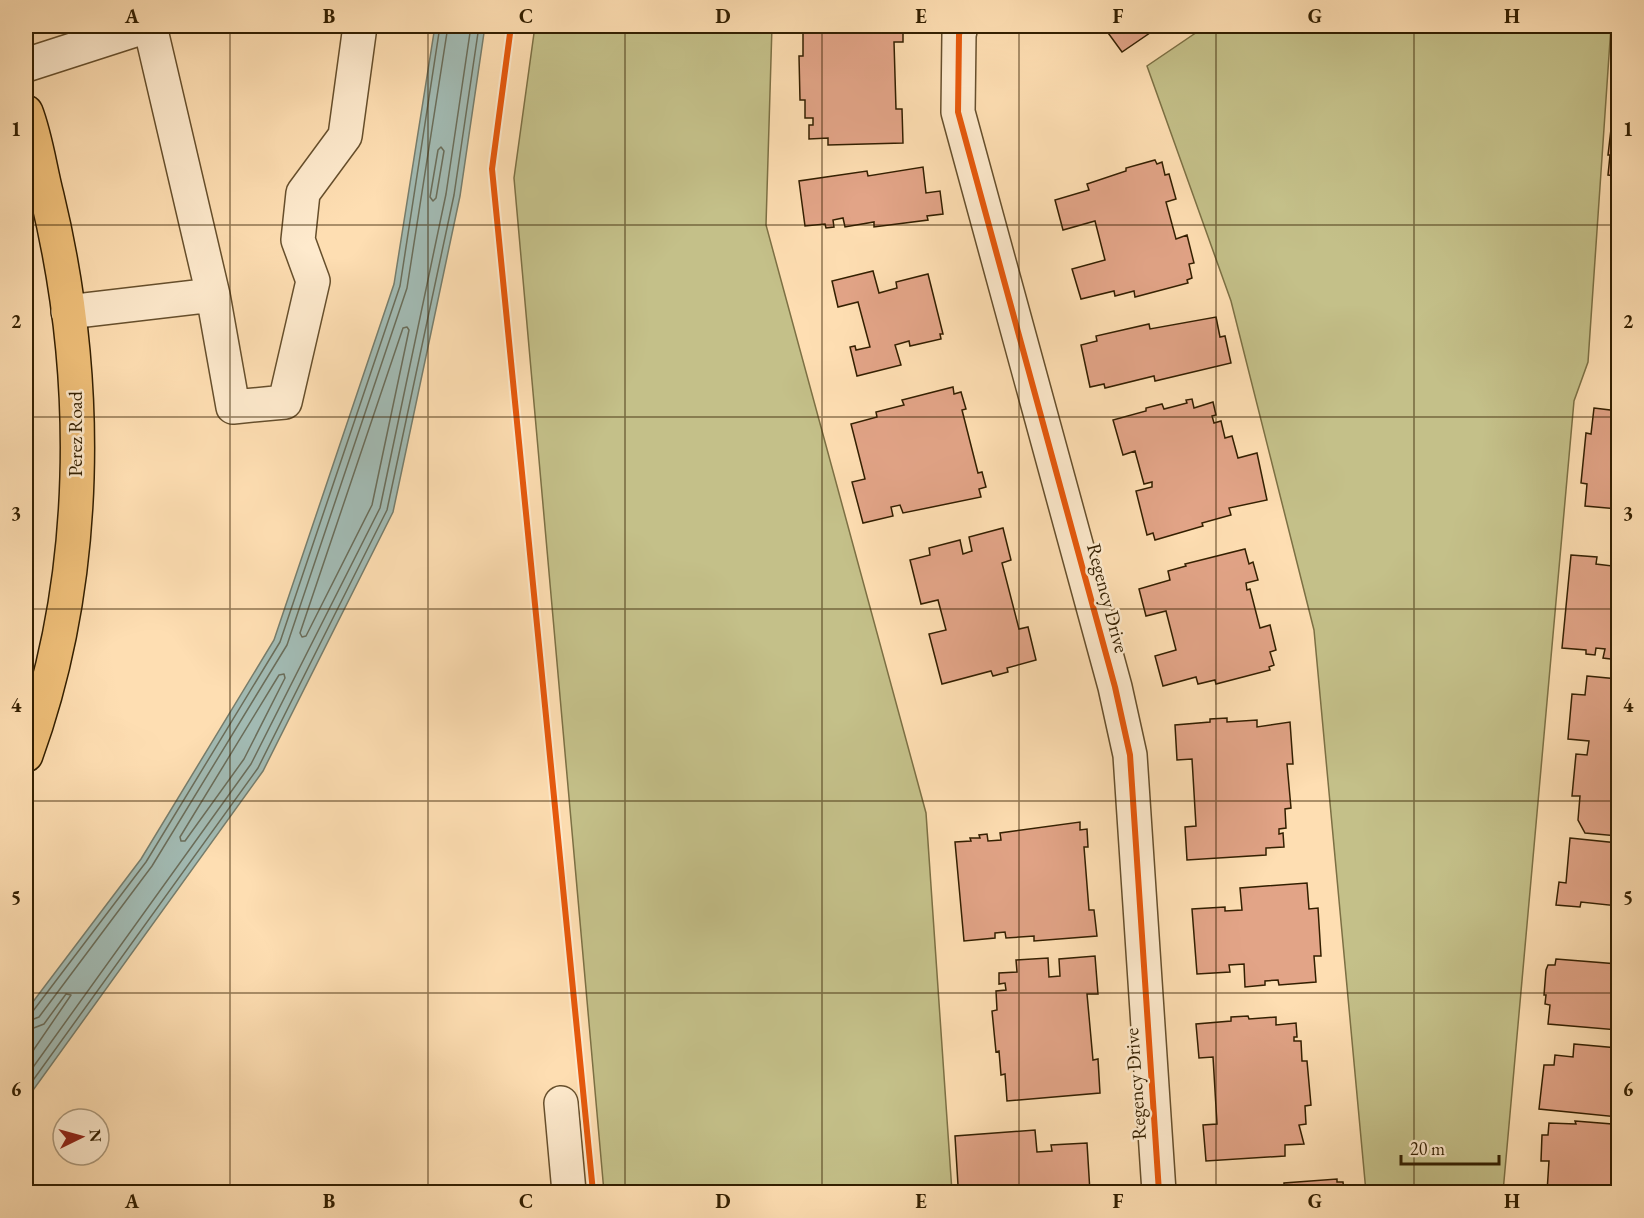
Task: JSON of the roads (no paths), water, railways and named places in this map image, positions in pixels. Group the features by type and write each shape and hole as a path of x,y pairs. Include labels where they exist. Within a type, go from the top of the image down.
{"main road":[{"name":"Perez Road","path":"26,112 55,231 68,312 78,441 68,595 37,723 26,756"}],"street":[{"path":"26,65 148,26 213,295 233,407 285,402 313,281 298,240 303,193 345,136 360,26"},
{"name":"Regency Drive","path":"961,26 958,112 1115,687 1130,755 1159,1192"},
{"path":"68,312 213,295"},
{"path":"561,1103 569,1192"}],"water":[{"path":"435,26 485,26 460,196 393,512 263,771 26,1100 26,1011 141,859 274,640 394,284"}]}
